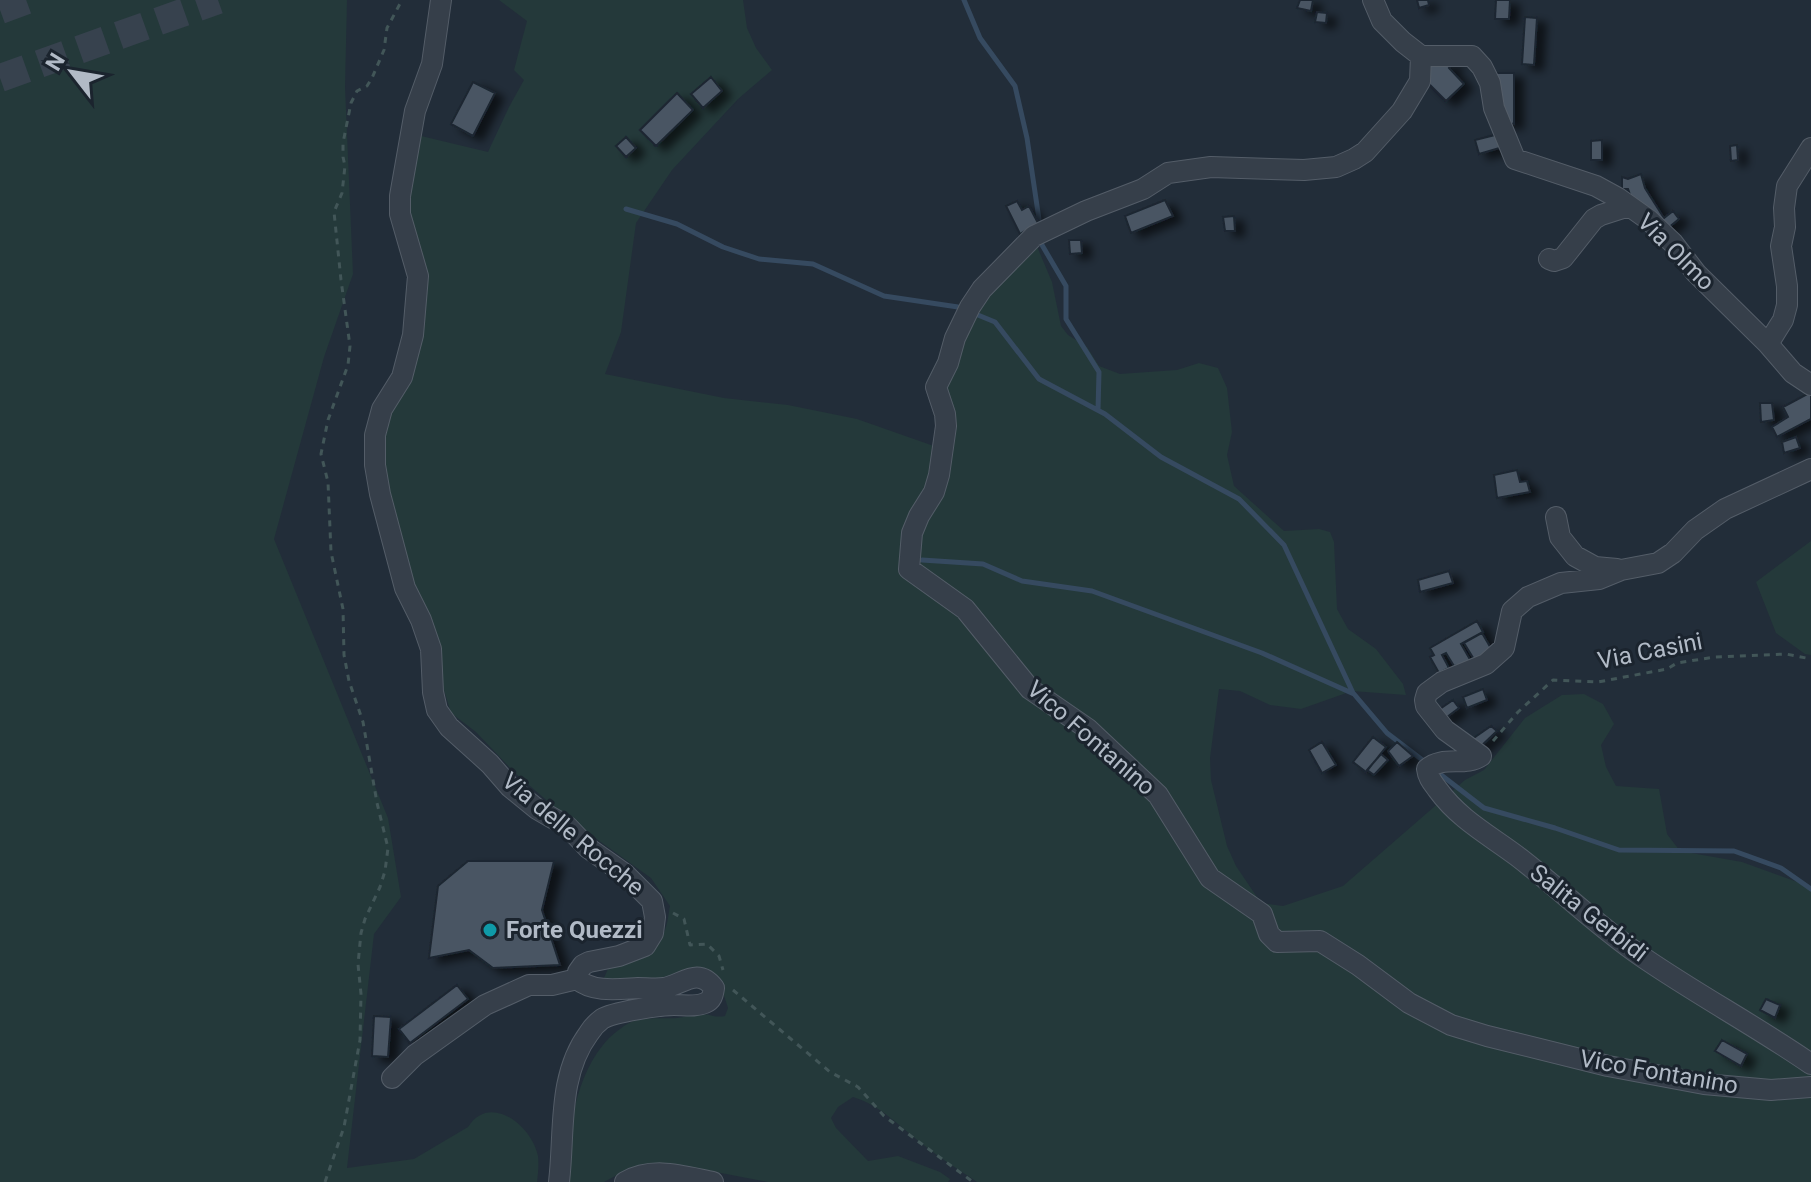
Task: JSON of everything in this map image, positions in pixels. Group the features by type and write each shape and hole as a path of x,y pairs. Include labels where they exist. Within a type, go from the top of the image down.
{"street":[{"name":"Via delle Rocche","path":"441,0 432,64 415,111 400,196 400,214 418,276 413,335 402,377 382,409 375,435 375,465 380,494 405,588 431,649 437,710 449,727 510,787 537,809 568,827 588,848 640,887 652,901"},
{"path":"1373,0 1382,21 1421,56"},
{"name":"Via Olmo","path":"1421,56 1472,56 1490,83 1494,108 1515,159 1596,186 1649,220 1793,373 1811,385"},
{"name":"Vico Fontanino","path":"1421,56 1420,81 1402,111 1365,152 1354,159 1336,167 1304,170 1211,167 1168,173 1143,189 1034,236 982,289 970,307 936,387 946,426 939,475 934,492 912,533 909,569 965,609 1030,689 1088,729 1158,795 1210,878 1262,914 1269,934 1277,942 1320,941 1409,1003 1451,1025 1487,1036 1608,1066 1704,1084 1771,1090 1811,1087"},
{"path":"1768,344 1783,320 1787,305 1781,246 1787,186 1811,148"},
{"path":"1549,259 1563,258 1594,219 1629,206"},
{"path":"1477,758 1445,730 1426,706 1427,693 1442,682 1486,664 1504,648 1512,611 1528,597 1561,583 1599,579 1621,570 1658,563 1673,553 1695,530 1725,509 1811,469"},
{"path":"1556,517 1560,537 1575,556 1595,567 1621,570"},
{"name":"Salita Gerbidi","path":"1477,758 1433,766 1429,777 1443,797 1473,826 1517,856 1638,954 1811,1064"},
{"path":"577,979 583,965 645,946 653,933 655,917 652,901"},
{"path":"559,1182 563,1102 577,1054 588,1033 601,1020 611,1016 655,1006 705,1003 712,998 714,988 705,979 696,978 678,981 666,988 612,990 583,984 577,979"},
{"path":"392,1078 415,1055 485,1005 529,985 552,985 577,979"},
{"path":"625,1182 656,1172 713,1182"}],"path":[{"path":"325,1182 344,1127 360,1040 358,964 361,933 385,871 388,848 374,791 363,722 344,655 343,609 331,552 328,482 321,454 328,420 348,365 350,346 334,212 342,193 345,166 343,143 351,103 357,91 367,86 372,78 384,50 387,28 402,0"},
{"name":"Via Casini","path":"1477,758 1518,712 1553,680 1598,682 1715,657 1786,654 1811,659"},
{"path":"652,901 684,919 690,945 707,944 719,956 723,971"},
{"path":"727,985 830,1072 858,1087 884,1116 973,1182"}],"green space":[{"path":"0,0 347,0 345,87 353,274 324,357 274,539 388,818 401,897 374,934 347,1168 414,1159 468,1127 477,1117 498,1113 519,1124 528,1134 538,1159 537,1182 0,1182"},
{"path":"499,0 743,0 747,28 756,48 772,70 738,99 672,170 636,223 621,332 605,374 724,398 788,405 857,419 948,451 944,390 970,317 1036,244 1052,282 1061,326 1068,335 1087,347 1099,366 1120,374 1177,370 1199,363 1218,368 1227,388 1232,432 1227,455 1234,486 1284,531 1319,529 1330,532 1334,542 1337,609 1348,629 1376,649 1403,684 1406,695 1352,691 1301,709 1270,705 1240,691 1219,689 1210,758 1211,780 1227,846 1236,866 1261,903 1283,906 1343,886 1465,780 1484,770 1525,718 1562,695 1584,694 1603,704 1614,724 1601,745 1606,767 1616,786 1659,789 1667,834 1680,851 1742,862 1811,887 1811,1182 977,1182 882,1112 853,1097 838,1107 831,1118 836,1128 868,1161 898,1156 940,1172 950,1179 948,1182 768,1182 695,1168 653,1165 628,1169 604,1182 567,1182 575,1106 588,1069 609,1038 634,1021 698,1014 718,1017 725,1016 728,1008 719,980 701,968 639,983 604,978 608,969 638,958 656,943 665,930 670,906 651,878 566,817 515,773 476,732 451,713 443,687 436,641 405,566 382,465 382,434 414,363 407,196 417,135 488,152 524,80 514,70 527,21"},
{"path":"1811,541 1811,655 1776,633 1756,582"}],"building":[{"path":"1300,0 1313,0 1311,11 1297,8"},
{"path":"1417,0 1428,0 1429,5 1419,8"},
{"path":"1496,0 1510,0 1509,19 1495,19"},
{"path":"1317,12 1327,13 1326,23 1315,22"},
{"path":"1525,17 1537,18 1534,65 1522,64"},
{"path":"1455,61 1449,68 1464,84 1446,101 1425,80 1425,67"},
{"path":"1490,73 1514,73 1514,124 1501,122"},
{"path":"711,77 722,91 703,108 691,94"},
{"path":"473,82 495,93 473,136 451,124"},
{"path":"677,93 693,110 656,146 640,130"},
{"path":"1499,134 1503,147 1479,154 1475,140"},
{"path":"626,137 636,148 626,157 616,146"},
{"path":"1602,140 1602,160 1591,160 1591,141"},
{"path":"1737,145 1738,160 1731,161 1730,146"},
{"path":"1641,174 1645,188 1664,218 1673,211 1679,219 1662,233 1633,203 1628,189 1622,189 1622,177 1628,179"},
{"path":"1165,200 1173,216 1131,233 1125,216"},
{"path":"1017,201 1022,210 1029,206 1038,223 1020,234 1006,206"},
{"path":"1234,216 1235,231 1225,231 1223,217"},
{"path":"1069,240 1081,240 1082,253 1070,254"},
{"path":"1811,392 1811,419 1777,437 1772,427 1788,417 1783,407"},
{"path":"1760,403 1772,403 1774,420 1761,422"},
{"path":"1796,437 1800,448 1784,453 1782,442"},
{"path":"1517,470 1520,482 1527,481 1530,492 1497,498 1494,475"},
{"path":"1449,571 1453,583 1420,592 1418,580"},
{"path":"1477,621 1483,632 1461,644 1472,663 1454,666 1446,653 1442,655 1449,668 1439,673 1430,657 1434,655 1430,648"},
{"path":"1482,633 1492,650 1475,661 1464,643"},
{"path":"1483,689 1487,700 1467,708 1463,697"},
{"path":"1453,700 1459,708 1443,720 1437,711"},
{"path":"1491,726 1497,731 1478,749 1468,742"},
{"path":"1373,737 1386,747 1366,772 1353,762"},
{"path":"1322,742 1336,765 1322,773 1309,750"},
{"path":"1397,742 1413,756 1399,766 1388,751"},
{"path":"1381,754 1388,760 1374,775 1367,770"},
{"name":"Forte Quezzi","path":"468,861 554,861 542,910 560,965 493,968 469,950 429,958 438,886"},
{"path":"457,985 468,999 410,1043 399,1029"},
{"path":"1766,999 1780,1005 1775,1018 1760,1010"},
{"path":"374,1016 391,1017 388,1057 372,1056"},
{"path":"1722,1040 1747,1054 1741,1066 1715,1051"}],"waterway":[{"path":"964,0 980,38 1015,86 1027,138 1040,226"},
{"path":"626,209 677,224 723,247 759,259 813,264 884,296 964,309"},
{"path":"1041,240 1066,286 1066,319 1099,372 1098,410"},
{"path":"973,313 995,322 1039,379 1105,414 1161,457 1239,499 1284,545 1353,693"},
{"path":"922,560 983,564 1022,581 1092,591 1262,653 1354,694 1387,733 1425,762"},
{"path":"1436,771 1484,808 1619,850 1734,851 1781,868 1811,889"}],"tunnel":[{"path":"0,10 27,0"},
{"path":"0,78 218,0"}],"place":[{"name":"Forte Quezzi","path":"490,930"}]}
